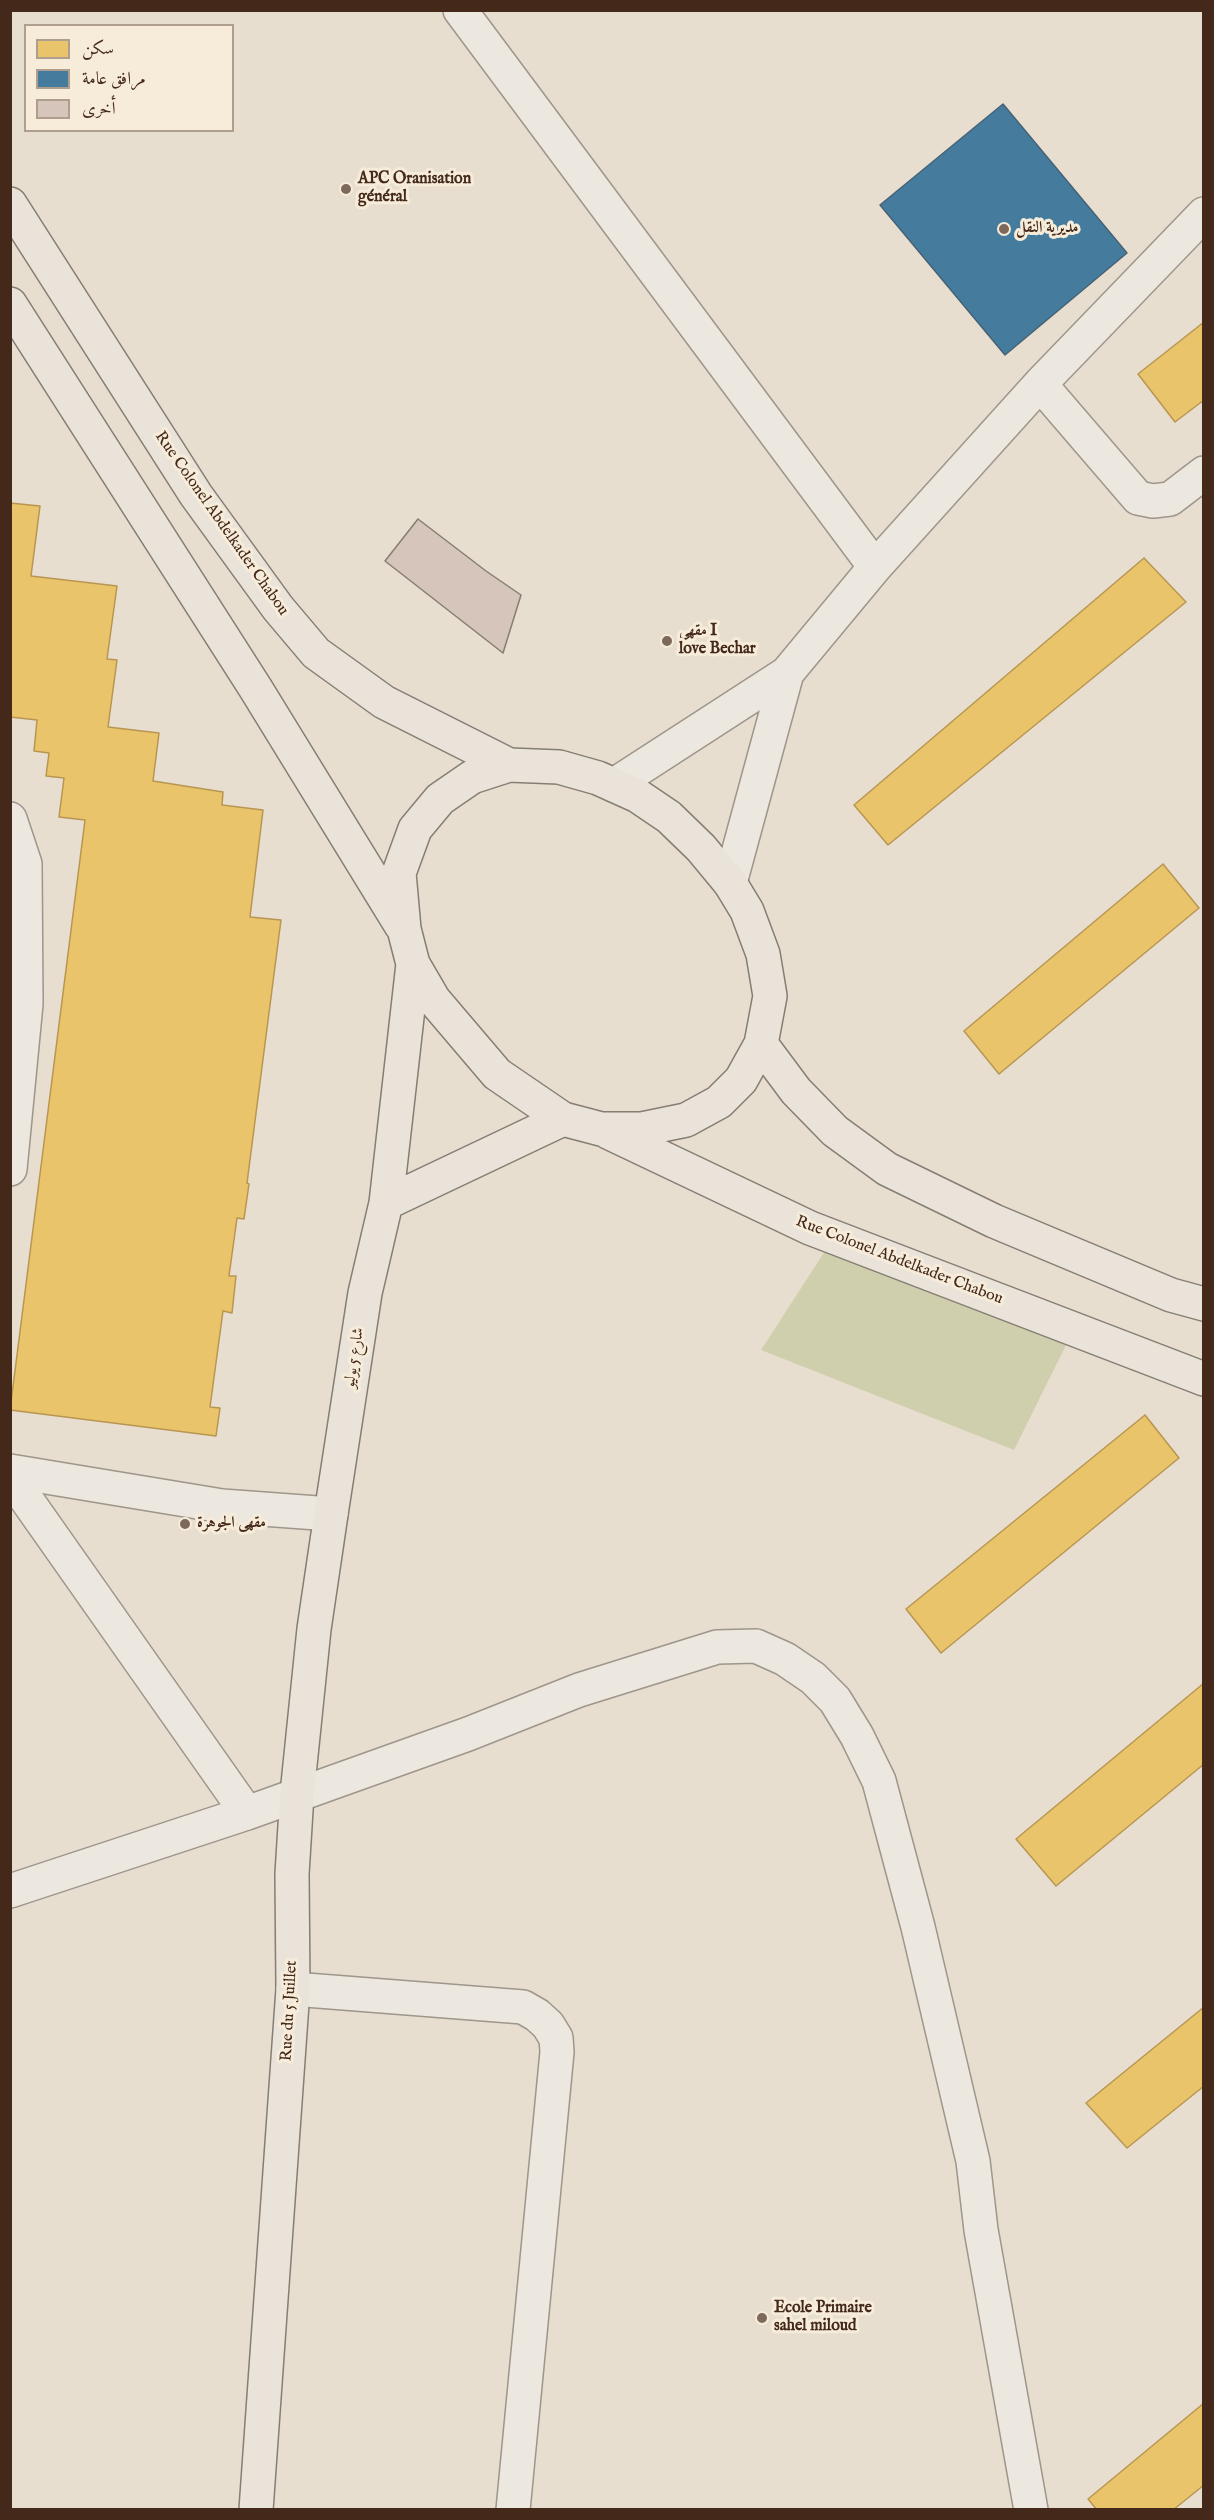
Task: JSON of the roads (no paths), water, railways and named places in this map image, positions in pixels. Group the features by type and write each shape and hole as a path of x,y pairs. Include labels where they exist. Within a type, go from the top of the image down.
{"main road":[{"name":"Rue Colonel Abdelkader Chabou","path":"10,204 196,495 278,608 316,653 384,702 509,765"},
{"path":"10,304 256,689 404,929"},
{"path":"509,765 559,767 614,785 638,796 669,817 701,848 730,883 747,910 763,954 770,996 760,1044 741,1080 719,1102 686,1120 642,1129 601,1129 563,1119 497,1074 434,1000 413,964 404,929 399,873 415,829 440,799 472,777 509,765"},
{"name":"شارع 5 يوليو","path":"331,1514 365,1293 386,1203 413,964"},
{"path":"760,1044 796,1091 835,1131 887,1169 994,1221 1171,1294 1203,1304"},
{"path":"386,1203 563,1119"},
{"name":"Rue Colonel Abdelkader Chabou","path":"601,1129 810,1228 1203,1379"},
{"name":"Rue du 5 Juillet","path":"256,2510 293,1989 292,1874 297,1794 314,1629 331,1514"}],"street":[{"path":"460,10 875,567"},
{"path":"614,785 787,673 875,567 1040,384 1203,214"},
{"path":"1040,384 1138,498 1153,501 1170,499 1203,473"},
{"path":"730,883 787,673"},
{"path":"10,819 24,864 26,1004 10,1169"},
{"path":"10,1471 222,1506 331,1514"},
{"path":"10,1476 247,1813"},
{"path":"10,1891 247,1813 468,1734 579,1690 717,1647 756,1646 785,1659 813,1678 835,1700 857,1736 879,1781 918,1927 973,2161 981,2230 1031,2510"},
{"path":"293,1989 523,2007 537,2014 556,2038 558,2052 513,2510"}],"place":[{"name":"APC Oranisation général","path":"346,189"},
{"name":"مديرية النقل","path":"1004,229"},
{"name":"مقهى I love Bechar","path":"667,641"},
{"name":"مقهى الجوهرة","path":"185,1524"},
{"name":"Ecole Primaire sahel miloud","path":"762,2318"}]}
